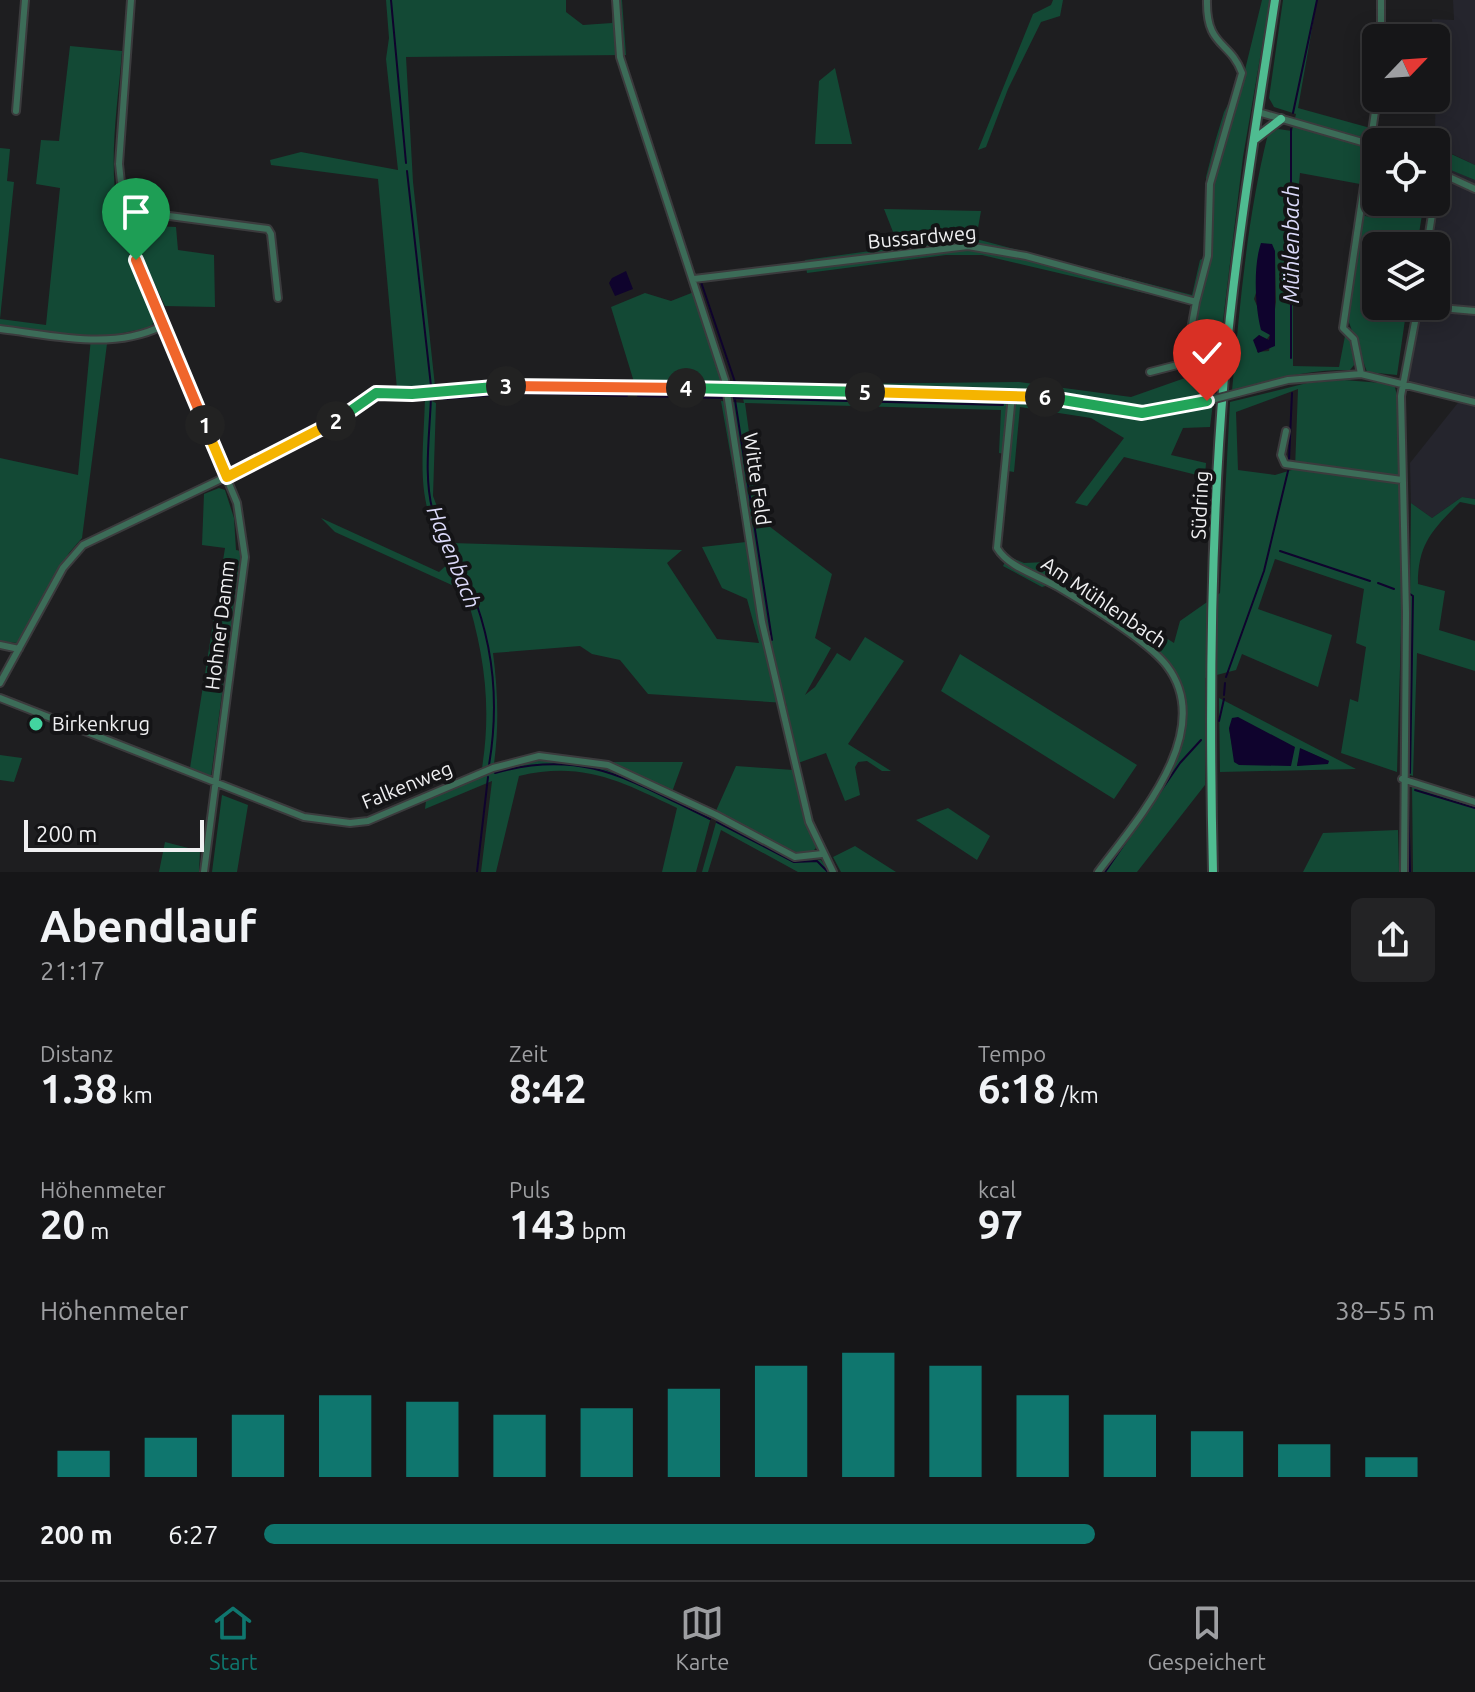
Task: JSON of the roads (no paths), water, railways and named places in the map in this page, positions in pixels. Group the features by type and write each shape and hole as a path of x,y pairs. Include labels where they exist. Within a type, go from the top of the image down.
{"main road":[{"name":"Südring","path":"1213,872 1210,719 1215,503 1235,272 1275,0"},
{"path":"1255,139 1281,119"}],"street":[{"path":"16,111 25,0"},
{"name":"Hohner Damm","path":"131,0 119,164 124,210 136,260 227,477 243,527 245,557 204,872"},
{"name":"Witte Feld","path":"616,0 620,57 694,279 727,390 762,622 809,822 833,872"},
{"path":"1150,372 1185,363 1208,256 1210,184 1242,73 1238,62 1218,44 1212,33 1207,0"},
{"path":"1381,0 1381,24"},
{"path":"1258,112 1362,142"},
{"path":"1450,177 1475,189"},
{"path":"124,210 268,229 278,298"},
{"path":"1361,374 1354,339 1343,328 1362,212"},
{"name":"Bussardweg","path":"694,279 968,246 1026,256 1196,302"},
{"path":"1450,309 1475,311"},
{"path":"1404,872 1402,779 1406,613 1403,382 1415,320"},
{"path":"0,329 88,340 125,337 162,326"},
{"path":"0,683 63,568 83,545 326,429 376,393 412,394 521,385 1012,395 1059,398 1142,413 1207,401 1288,380 1361,374 1475,402"},
{"name":"Am Mühlenbach","path":"1012,395 997,548 1004,560 1059,588 1154,653 1169,669 1180,693 1183,723 1175,754 1135,821 1098,872"},
{"path":"1286,431 1281,455 1285,464 1402,480"},
{"path":"0,645 19,649"},
{"name":"Falkenweg","path":"0,698 304,817 350,823 368,821 493,768 539,756 608,765 795,857 822,854"},
{"path":"1402,779 1475,802"}],"waterway":[{"name":"Hagenbach","path":"391,0 406,163"},
{"name":"Mühlenbach","path":"1293,113 1317,0"},
{"name":"Mühlenbach","path":"1291,129 1291,358"},
{"name":"Hagenbach","path":"407,171 431,386"},
{"path":"701,282 736,385"},
{"path":"444,399 521,393 627,396"},
{"name":"Mühlenbach","path":"1289,460 1292,393"},
{"name":"Hagenbach","path":"431,396 428,469 433,512 440,532 471,589 489,654 494,698 489,765"},
{"path":"638,396 724,398"},
{"path":"732,398 1003,405"},
{"path":"735,400 772,640"},
{"name":"Mühlenbach","path":"1226,677 1264,571 1288,471"},
{"path":"1280,551 1370,581"},
{"path":"1378,583 1394,589"},
{"path":"1410,594 1413,596 1410,773"},
{"name":"Mühlenbach","path":"1224,695 1225,683"},
{"name":"Mühlenbach","path":"1219,721 1224,699"},
{"name":"Mühlenbach","path":"1105,872 1180,763 1201,740"},
{"path":"495,773 527,766 582,766 631,781 710,819"},
{"name":"Hagenbach","path":"477,872 488,777"},
{"path":"1415,790 1475,808"},
{"path":"1408,801 1410,872"},
{"path":"717,822 794,862 817,861 828,872"}],"place":[{"name":"Birkenkrug","path":"36,724"}]}
